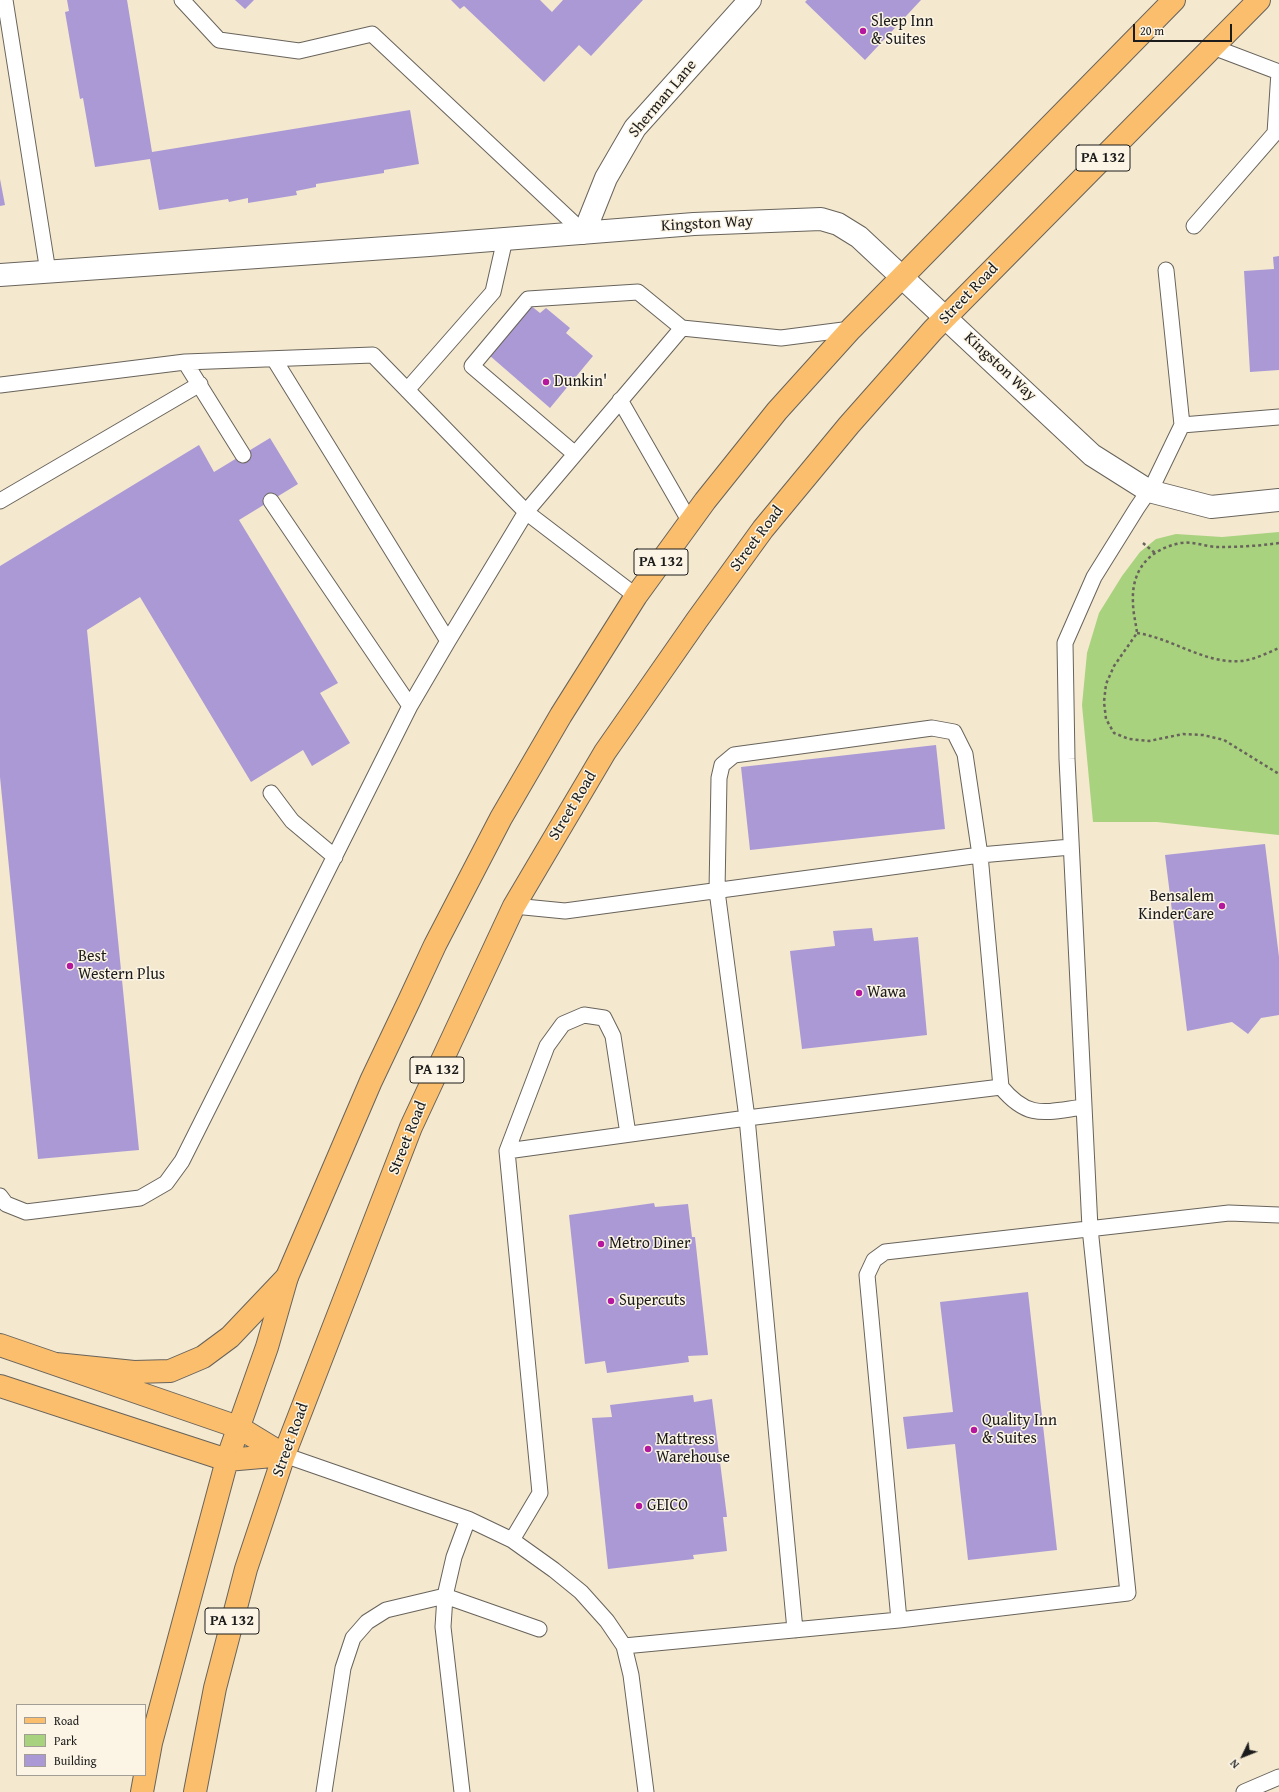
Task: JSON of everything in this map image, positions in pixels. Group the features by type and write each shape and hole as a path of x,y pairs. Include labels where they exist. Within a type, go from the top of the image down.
{"main road":[{"name":"PA 132","path":"146,1771 151,1744 227,1460 267,1347 287,1277 371,1081 439,938 505,811 561,715 636,596 690,522 777,411 851,329 1174,0"},
{"name":"Street Road","path":"195,1792 215,1688 244,1576 284,1455 411,1127 514,906 605,752 697,620 763,529 849,425 946,317 1259,0"},
{"path":"56,1364 134,1372 170,1371 203,1357 230,1337 287,1277"},
{"path":"0,1345 238,1427 284,1455"},
{"path":"0,1386 227,1460 284,1455"},
{"name":"PA 132","path":"142,1792 145,1776"}],"street":[{"name":"Sherman Lane","path":"584,233 606,178 635,128 750,0"},
{"name":"Kingston Way","path":"0,275 694,224 821,219 838,224 859,237 1092,455 1149,491 1211,507 1279,500"}],"lane":[{"path":"5,0 48,272"},
{"path":"182,0 220,40 299,51 372,34 584,233"},
{"path":"1194,226 1275,133 1279,72 1213,47"},
{"path":"407,390 493,292 505,239"},
{"path":"624,1646 899,1620 1128,1593 1090,1228 1071,847 1065,643 1094,577 1154,483 1182,425 1166,270"},
{"path":"575,454 472,366 528,299 638,292 682,328 781,338 851,329"},
{"path":"0,1196 6,1204 26,1212 140,1198 166,1183 182,1161 410,706 448,641 526,512 682,328"},
{"path":"0,385 186,362 373,355 526,512 636,596"},
{"path":"274,359 448,641"},
{"path":"186,362 243,455"},
{"path":"0,501 200,384"},
{"path":"620,400 690,522"},
{"path":"1182,425 1279,417"},
{"path":"271,501 410,706"},
{"path":"795,1630 746,1118 717,891 719,778 722,765 734,754 932,728 954,732 965,754 980,855 1001,1087 1010,1098 1025,1109 1045,1112 1084,1107"},
{"path":"271,793 292,821 334,857"},
{"path":"514,906 565,911 980,855 1071,847"},
{"path":"512,1540 540,1493 507,1151 547,1046 563,1024 584,1015 604,1018 613,1036 628,1134"},
{"path":"507,1151 746,1118 1001,1087"},
{"path":"899,1620 867,1276 874,1260 885,1252 1090,1228 1229,1213 1279,1215"},
{"path":"284,1455 468,1519 512,1540 554,1570 581,1592 607,1621 624,1646 631,1675 646,1792"},
{"path":"462,1792 444,1627 445,1596 454,1557 468,1519"},
{"path":"324,1792 343,1668 353,1638 367,1622 386,1610 445,1596 539,1629"},
{"path":"1244,1792 1279,1776"}],"path":[{"path":"1279,543 1261,546 1217,547 1183,543 1159,551 1144,561 1136,579 1132,602 1137,633 1114,666 1106,684 1104,702 1106,719 1114,733 1129,739 1149,741 1183,734 1224,740 1279,774"},
{"path":"1137,633 1152,635 1220,660 1241,661 1266,654 1279,648"}],"green space":[{"path":"1279,532 1279,835 1157,822 1093,822 1082,705 1087,653 1099,613 1122,576 1140,552 1156,539 1176,534 1222,537"}],"building":[{"path":"67,0 127,0 152,152 410,110 419,164 384,170 384,173 316,184 316,187 296,191 297,195 248,203 248,198 229,202 228,199 159,210 150,159 95,167 83,98 80,99 65,12 69,11"},
{"path":"235,0 254,0 245,9"},
{"path":"451,0 540,0 552,12 563,0 643,0 591,56 579,45 544,82 464,6 460,9"},
{"name":"Sleep Inn & Suites","path":"807,0 921,0 865,60 805,2"},
{"path":"0,179 5,205 0,206"},
{"path":"1279,256 1279,370 1250,372 1244,271 1274,269 1273,257"},
{"name":"Dunkin'","path":"530,305 540,313 546,308 570,328 566,333 593,356 550,408 489,355"},
{"name":"Best Western Plus","path":"270,438 298,484 239,520 338,683 320,693 350,743 312,766 303,750 251,782 140,597 87,630 139,1150 38,1159 0,777 0,566 199,445 214,472"},
{"path":"936,745 945,829 750,850 741,767"},
{"name":"Bensalem KinderCare","path":"1265,844 1279,957 1279,1015 1261,1018 1248,1034 1232,1022 1187,1031 1165,855"},
{"name":"Wawa","path":"872,928 874,941 918,937 927,1035 802,1049 790,951 835,946 833,931"},
{"path":"654,1203 655,1207 688,1204 692,1237 695,1237 708,1355 688,1356 689,1362 607,1373 605,1361 585,1364 569,1215"},
{"name":"Quality Inn & Suites","path":"1028,1292 1057,1550 968,1560 955,1444 907,1449 903,1417 953,1412 940,1302"},
{"path":"693,1395 694,1402 712,1399 727,1517 723,1517 727,1551 693,1555 694,1559 608,1569 592,1418 612,1417 610,1405"}],"place":[{"name":"Sleep Inn & Suites","path":"863,31"},
{"name":"Dunkin'","path":"546,382"},
{"name":"Bensalem KinderCare","path":"1222,906"},
{"name":"Best Western Plus","path":"70,966"},
{"name":"Wawa","path":"859,993"},
{"name":"Metro Diner","path":"601,1244"},
{"name":"Supercuts","path":"611,1301"},
{"name":"Quality Inn & Suites","path":"974,1430"},
{"name":"Mattress Warehouse","path":"648,1449"},
{"name":"GEICO","path":"639,1506"}]}
